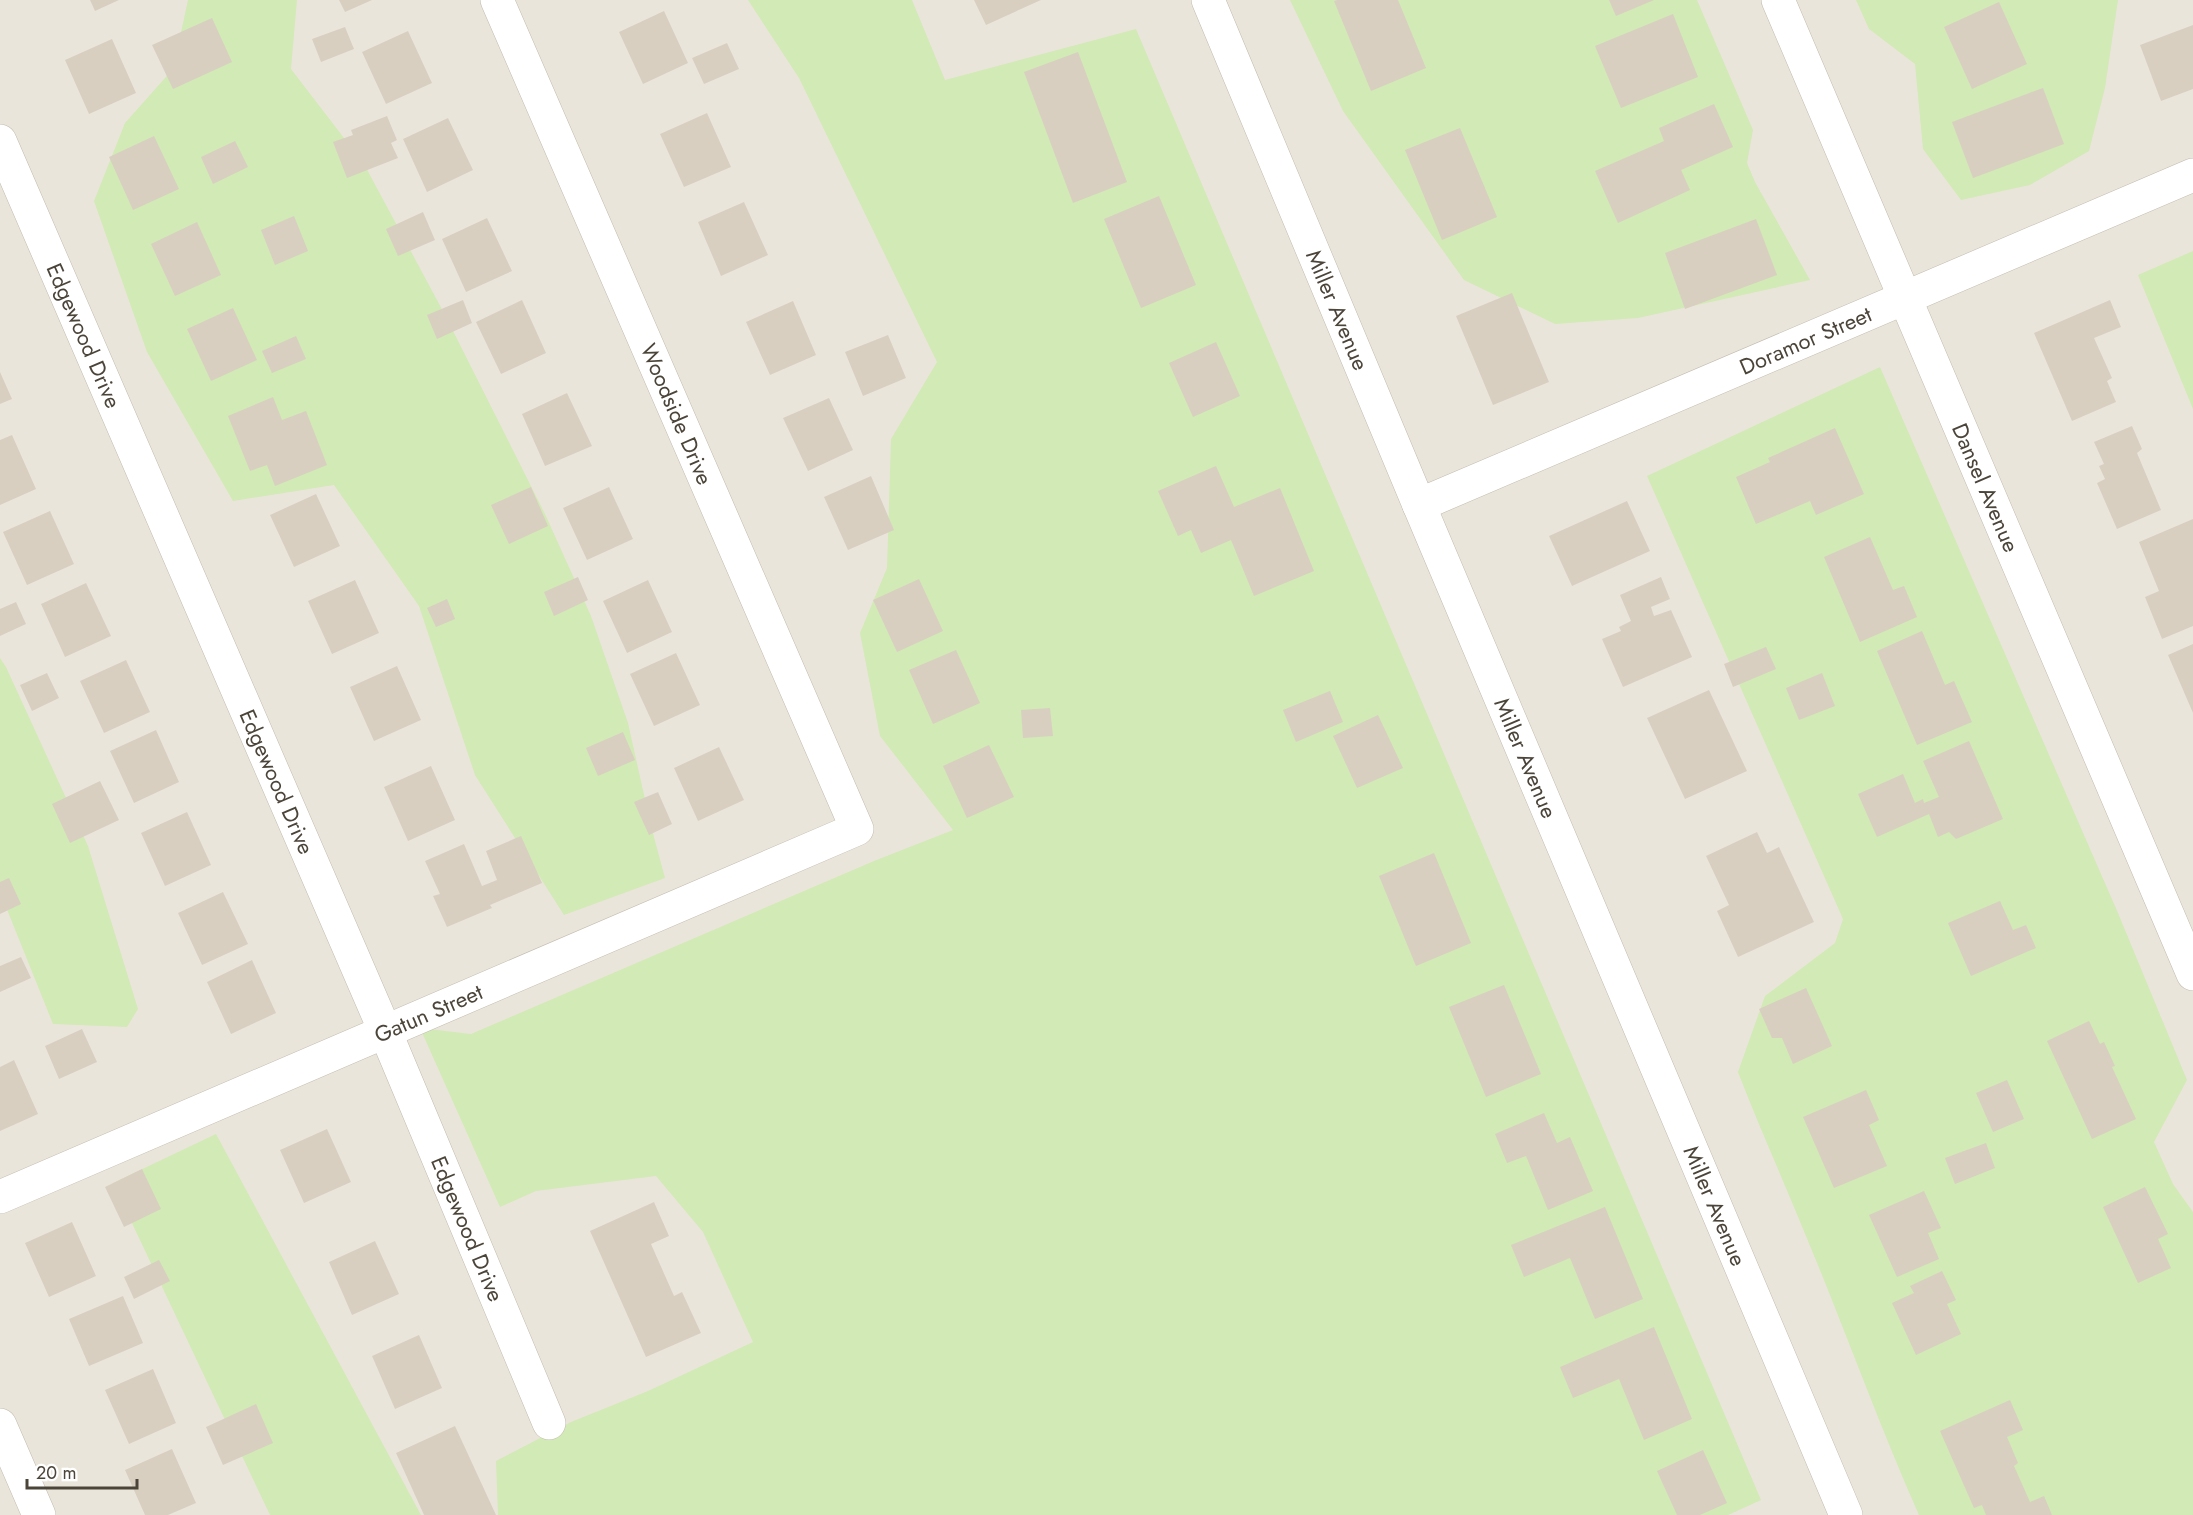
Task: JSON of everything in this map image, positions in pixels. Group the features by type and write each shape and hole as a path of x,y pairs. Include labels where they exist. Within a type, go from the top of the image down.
{"street":[{"name":"Woodside Drive","path":"497,0 857,829"},
{"name":"Miller Avenue","path":"1209,0 1419,505 1846,1515"},
{"name":"Dansel Avenue","path":"1778,0 2193,974"},
{"name":"Edgewood Drive","path":"0,141 385,1031 549,1423"},
{"name":"Doramor Street","path":"1419,505 2193,175"},
{"name":"Gatun Street","path":"0,1197 857,829"},
{"path":"0,1425 39,1515"}],"shaded area":[{"path":"0,0 2193,0 2193,1515 0,1515"}],"green space":[{"path":"188,0 297,0 291,69 364,164 444,313 545,514 591,616 628,723 665,878 564,915 475,775 419,606 334,485 233,501 147,352 94,201 125,123 173,69"},
{"path":"748,0 912,0 945,80 1136,29 1761,1500 1728,1515 498,1515 496,1461 571,1422 648,1391 753,1342 703,1232 656,1176 536,1191 500,1207 420,1028 471,1034 874,861 953,830 880,736 860,633 887,568 891,439 937,362 799,78"},
{"path":"1290,0 1697,0 1753,130 1747,163 1755,182 1810,280 1638,318 1555,324 1464,280 1343,111"},
{"path":"1856,0 2118,0 2105,88 2089,151 2030,185 1961,200 1923,149 1915,64 1869,29"},
{"path":"2193,251 2193,409 2138,275"},
{"path":"1880,367 2118,913 2187,1080 2154,1142 2173,1184 2193,1212 2193,1515 1919,1515 1738,1072 1765,996 1835,943 1843,919 1647,476"},
{"path":"0,658 88,846 138,1009 127,1027 53,1024 0,892"},
{"path":"216,1134 421,1515 270,1515 113,1183"}],"building":[{"path":"90,0 119,0 95,11"},
{"path":"339,0 372,0 345,12"},
{"path":"974,0 1041,0 986,25"},
{"path":"1398,0 1426,68 1371,91 1334,1"},
{"path":"1609,0 1654,0 1616,16"},
{"path":"1999,2 2027,64 1972,89 1944,27"},
{"path":"664,11 688,63 643,84 619,32"},
{"path":"1673,14 1698,77 1621,108 1595,46"},
{"path":"212,18 232,62 173,89 152,45"},
{"path":"2193,25 2193,89 2161,101 2140,45"},
{"path":"345,27 354,49 321,62 312,39"},
{"path":"408,31 432,83 386,104 362,52"},
{"path":"112,39 136,93 89,114 65,60"},
{"path":"727,43 739,69 704,84 692,58"},
{"path":"1078,52 1127,182 1073,203 1024,72"},
{"path":"2043,88 2064,144 1973,178 1952,122"},
{"path":"1714,104 1733,147 1681,170 1690,190 1618,223 1595,171 1664,141 1659,128"},
{"path":"707,113 731,167 684,187 660,134"},
{"path":"387,116 397,140 391,143 398,158 347,178 333,142 353,135 351,130"},
{"path":"448,118 473,170 427,192 403,139"},
{"path":"1460,128 1497,217 1442,240 1405,150"},
{"path":"154,136 179,189 133,210 109,157"},
{"path":"235,141 248,167 213,184 201,157"},
{"path":"1159,196 1196,285 1141,308 1104,219"},
{"path":"744,202 768,255 721,276 698,222"},
{"path":"423,212 435,240 398,256 386,229"},
{"path":"294,216 308,251 275,265 261,230"},
{"path":"487,218 512,271 466,292 442,239"},
{"path":"1756,219 1777,275 1685,309 1665,253"},
{"path":"197,222 221,275 175,296 151,244"},
{"path":"1512,293 1549,382 1493,405 1456,316"},
{"path":"463,300 472,323 437,339 427,315"},
{"path":"522,300 546,353 501,374 476,322"},
{"path":"2110,300 2121,327 2094,338 2112,378 2107,381 2116,402 2072,421 2034,333"},
{"path":"793,301 816,355 770,375 746,322"},
{"path":"233,308 257,360 211,381 187,329"},
{"path":"888,335 906,378 863,396 845,352"},
{"path":"296,336 306,359 272,373 262,351"},
{"path":"1216,342 1240,396 1193,417 1169,363"},
{"path":"0,372 12,399 0,404"},
{"path":"567,393 592,446 545,466 522,414"},
{"path":"273,397 282,420 306,411 327,465 275,486 267,465 250,471 228,416"},
{"path":"829,398 853,450 808,471 783,418"},
{"path":"2132,426 2142,449 2137,453 2161,510 2117,529 2097,483 2105,479 2099,466 2104,464 2094,442"},
{"path":"1835,428 1864,494 1816,515 1810,501 1756,524 1736,477 1770,462 1768,458"},
{"path":"12,435 36,489 0,505 0,440"},
{"path":"1216,466 1234,507 1280,488 1314,571 1254,596 1231,540 1201,553 1191,530 1178,536 1158,491"},
{"path":"871,476 894,530 848,550 824,497"},
{"path":"531,487 548,526 509,544 491,505"},
{"path":"609,487 633,539 587,560 563,508"},
{"path":"316,494 340,546 294,567 270,515"},
{"path":"1627,501 1650,551 1572,586 1549,536"},
{"path":"50,511 74,564 27,585 3,532"},
{"path":"2193,519 2193,626 2162,639 2145,597 2159,591 2139,542"},
{"path":"1870,537 1893,590 1904,586 1917,617 1860,642 1824,557"},
{"path":"578,577 588,600 554,616 544,592"},
{"path":"1661,577 1670,599 1651,607 1654,616 1671,610 1692,657 1623,687 1602,639 1621,631 1619,627 1631,621 1620,595"},
{"path":"919,579 943,631 897,652 873,600"},
{"path":"355,580 379,633 332,654 308,601"},
{"path":"648,580 672,632 627,653 603,601"},
{"path":"86,583 111,636 65,657 41,604"},
{"path":"447,599 455,619 436,627 427,608"},
{"path":"16,602 26,624 0,636 0,609"},
{"path":"1922,631 1945,685 1954,681 1972,722 1917,745 1877,651"},
{"path":"2193,644 2193,713 2168,655"},
{"path":"1766,647 1776,669 1733,687 1724,664"},
{"path":"956,650 980,703 933,724 909,670"},
{"path":"676,653 700,705 654,726 630,674"},
{"path":"126,660 150,712 104,733 80,681"},
{"path":"397,666 421,720 374,741 350,687"},
{"path":"47,673 59,698 32,711 20,685"},
{"path":"1822,673 1835,706 1799,720 1786,688"},
{"path":"1709,690 1747,771 1685,799 1647,718"},
{"path":"1330,691 1343,722 1296,742 1283,710"},
{"path":"1050,708 1053,736 1023,738 1021,710"},
{"path":"1378,715 1403,768 1357,788 1333,736"},
{"path":"156,730 179,782 134,803 110,751"},
{"path":"623,732 635,760 598,776 586,748"},
{"path":"1969,741 2003,819 1956,839 1949,832 1938,837 1929,814 1877,837 1858,794 1903,774 1915,803 1923,799 1924,803 1939,797 1923,761"},
{"path":"989,745 1014,797 967,818 943,766"},
{"path":"719,747 744,800 698,821 674,768"},
{"path":"431,766 455,820 408,841 384,787"},
{"path":"100,781 119,820 70,843 52,804"},
{"path":"658,792 672,824 649,835 634,802"},
{"path":"187,812 211,865 165,886 141,833"},
{"path":"1757,832 1767,853 1779,847 1814,922 1738,957 1717,911 1729,905 1706,856"},
{"path":"521,836 542,883 490,905 492,908 447,927 433,896 440,894 425,861 464,844 482,886 497,880 486,851"},
{"path":"1434,853 1471,943 1416,966 1379,876"},
{"path":"9,878 21,904 0,914 0,882"},
{"path":"223,892 248,944 202,965 178,913"},
{"path":"2000,901 2013,930 2026,925 2036,948 1971,976 1948,923"},
{"path":"21,957 31,978 0,992 0,966"},
{"path":"252,960 276,1013 231,1034 207,982"},
{"path":"1504,985 1541,1074 1486,1097 1449,1007"},
{"path":"1806,988 1832,1046 1793,1064 1782,1038 1772,1038 1759,1009"},
{"path":"2089,1021 2100,1044 2104,1042 2115,1066 2112,1067 2136,1119 2092,1139 2047,1041"},
{"path":"82,1029 97,1062 59,1079 45,1046"},
{"path":"14,1060 38,1114 0,1131 0,1067"},
{"path":"2007,1080 2024,1119 1993,1132 1976,1093"},
{"path":"1866,1090 1879,1120 1869,1125 1887,1166 1834,1188 1803,1117"},
{"path":"1544,1113 1557,1143 1570,1137 1593,1191 1548,1210 1526,1156 1507,1163 1495,1134"},
{"path":"327,1129 351,1182 304,1203 280,1150"},
{"path":"1986,1143 1995,1168 1955,1184 1945,1158"},
{"path":"142,1169 161,1209 124,1227 105,1187"},
{"path":"2145,1187 2168,1234 2158,1239 2171,1268 2138,1283 2103,1207"},
{"path":"1924,1191 1941,1228 1928,1233 1939,1259 1897,1277 1869,1215"},
{"path":"654,1202 669,1236 651,1244 674,1296 682,1292 701,1333 646,1357 590,1231"},
{"path":"1605,1207 1643,1299 1595,1319 1570,1258 1524,1277 1511,1245"},
{"path":"72,1222 96,1276 49,1297 25,1243"},
{"path":"375,1241 399,1294 352,1315 329,1262"},
{"path":"159,1260 170,1281 134,1299 124,1277"},
{"path":"1942,1271 1956,1300 1947,1304 1961,1334 1916,1355 1892,1303 1914,1293 1910,1286"},
{"path":"123,1296 143,1343 89,1366 69,1319"},
{"path":"1654,1327 1692,1419 1644,1440 1619,1379 1573,1398 1560,1367"},
{"path":"419,1335 442,1388 395,1409 372,1356"},
{"path":"153,1369 176,1423 129,1444 105,1390"},
{"path":"2010,1400 2023,1430 2007,1437 2018,1463 2014,1466 2030,1502 2044,1496 2052,1515 1986,1515 1982,1505 1974,1508 1940,1431"},
{"path":"256,1404 273,1443 223,1465 206,1427"},
{"path":"455,1426 496,1515 424,1515 396,1453"},
{"path":"172,1449 196,1503 168,1515 145,1515 125,1470"},
{"path":"1703,1450 1727,1503 1700,1515 1677,1515 1657,1471"}]}
